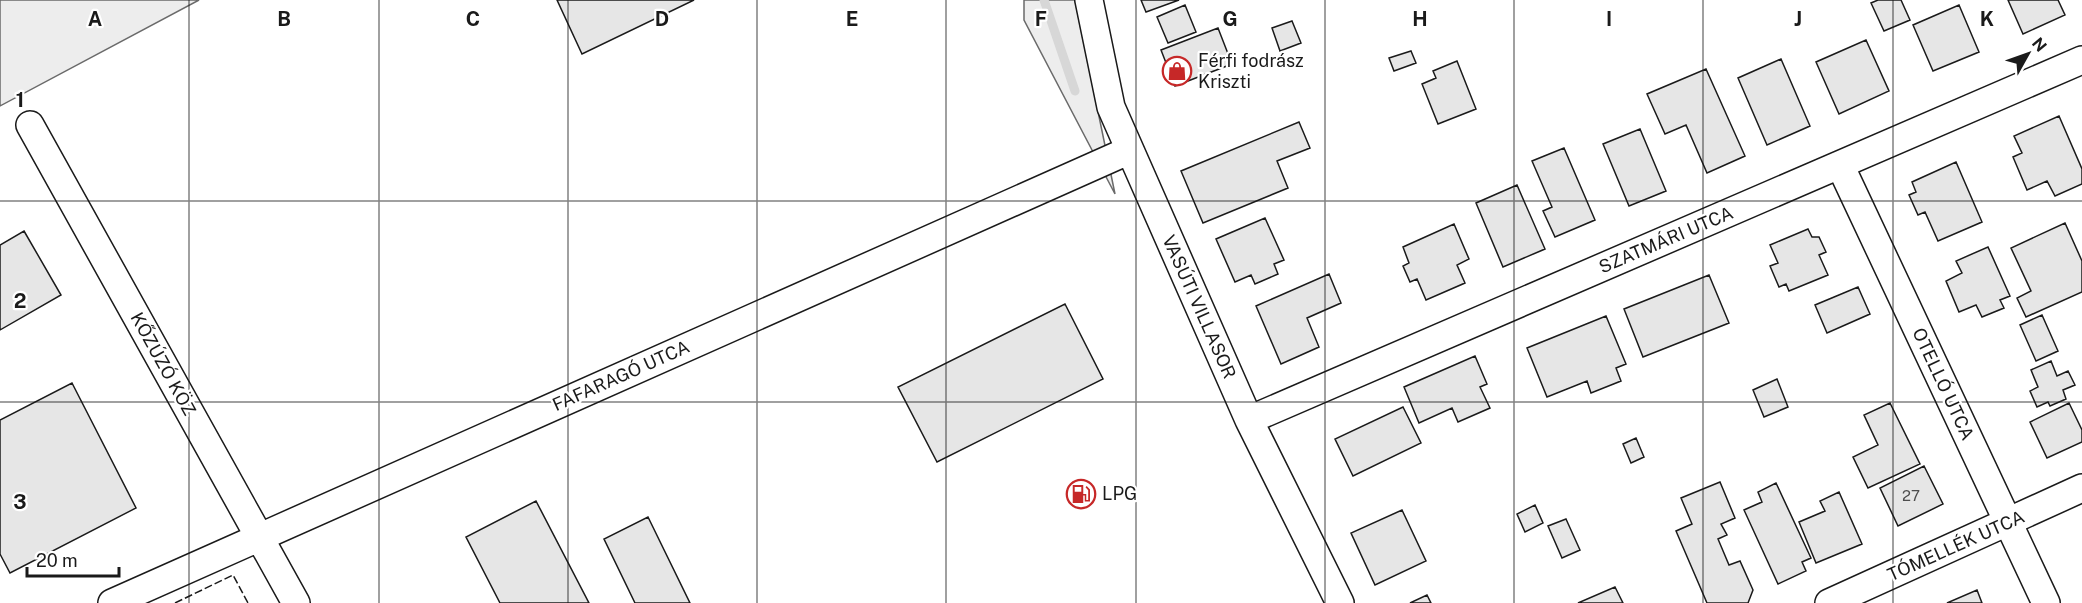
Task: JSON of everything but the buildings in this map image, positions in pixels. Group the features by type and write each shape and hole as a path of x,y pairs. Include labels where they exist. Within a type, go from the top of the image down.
{"street":[{"name":"VASÚTI VILLASOR","path":"1089,0 1111,107 1250,420 1340,603"},
{"name":"SZATMÁRI UTCA","path":"1250,420 2082,60"},
{"name":"KŐZÚZÓ KÖZ","path":"30,125 296,603"},
{"name":"FAFARAGÓ UTCA","path":"112,603 1130,150"},
{"name":"OTELLÓ UTCA","path":"1840,165 2046,603"},
{"name":"TÓMELLÉK UTCA","path":"1829,603 2082,488"}],"shaded area":[{"path":"0,0 199,0 0,106"},
{"path":"1024,0 1075,0 1115,194 1024,20"}],"waterway":[{"path":"1044,0 1075,91"}],"fence":[{"path":"175,603 233,575 248,603"}],"place":[{"name":"Férfi fodrász Kriszti","path":"1177,71"},
{"name":"LPG","path":"1081,494"}]}
